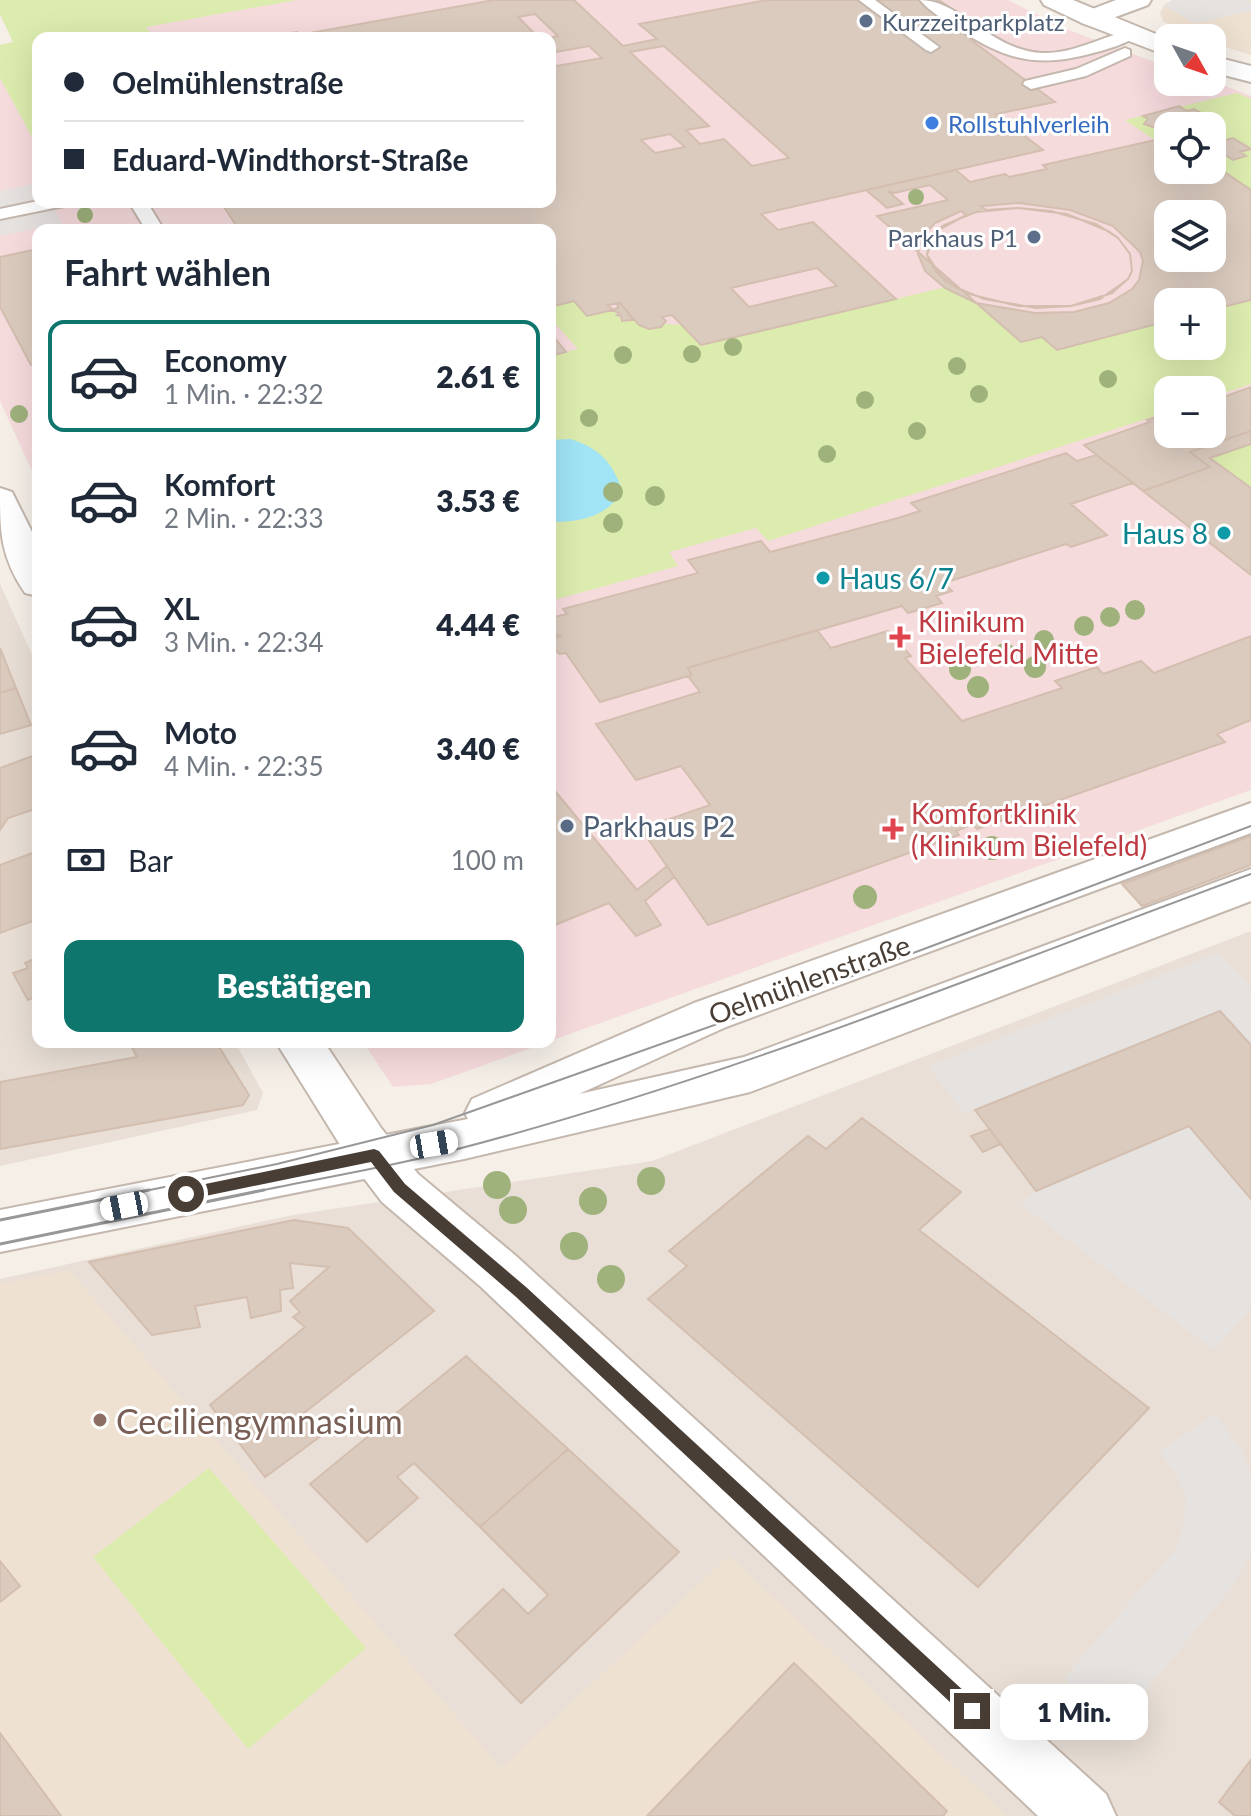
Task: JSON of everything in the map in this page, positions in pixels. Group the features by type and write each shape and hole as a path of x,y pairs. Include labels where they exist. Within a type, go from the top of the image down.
{"street":[{"path":"1071,6 1139,0"},
{"path":"1071,6 1149,41"},
{"path":"0,499 32,571"},
{"name":"Oelmühlenstraße","path":"374,1155 471,1120 710,1015 1251,817"},
{"name":"Oelmühlenstraße","path":"0,1231 464,1139 750,1074 1251,884"},
{"path":"303,1048 374,1155 400,1188 521,1293 1084,1816"}],"lane":[{"path":"866,0 931,47"},
{"path":"927,0 992,46 1024,57 1064,56 1101,46 1149,41"},
{"path":"1031,84 1081,73 1149,41"},
{"path":"0,214 32,207"}],"shaded area":[{"name":"Klinikum Bielefeld Mitte","path":"0,0 1008,0 1066,29 1154,62 1154,96 1226,96 1226,86 1251,96 1251,790 556,1039 556,224 32,224 32,471 0,401 0,45 13,42 0,14"},
{"path":"1173,0 1251,0 1251,55 1226,47 1226,24 1168,24 1163,21 1160,13 1165,4"},
{"path":"1173,0 1247,0 1251,3 1251,11 1195,23 1164,6"},
{"path":"32,184 32,208 53,208 62,223 32,224 32,229 0,236 0,191"},
{"path":"0,584 32,655 32,1048 238,1048 263,1093 257,1110 0,1166"},
{"path":"1251,931 1251,1816 0,1816 0,1279 293,1215 652,1161"},
{"path":"1219,953 1251,987 1251,1045 1220,1011 964,1114 929,1066"},
{"path":"367,1048 531,1048 431,1084 393,1087"},
{"path":"1189,1126 1251,1199 1251,1309 1214,1350 1021,1204 1036,1191"},
{"name":"Ceciliengymnasium","path":"69,1270 501,1768 729,1556 1007,1816 0,1816 0,1284"},
{"path":"1215,1414 1243,1453 1251,1475 1251,1555 1231,1588 1117,1725 1064,1678 1175,1550 1183,1526 1186,1499 1177,1475 1160,1452"}],"green space":[{"path":"0,0 297,0 146,27 150,32 32,32 32,137 0,78 0,45 13,42 0,14"},
{"path":"1237,93 1251,99 1251,190 1226,173 1226,112 1158,112"},
{"path":"1154,113 1154,140 1125,120"},
{"path":"955,285 1021,342 1042,337 1057,350 1154,325 1154,360 1226,360 1226,305 1251,300 1251,384 1226,392 1226,376 1154,376 1154,417 768,541 756,528 669,552 678,566 556,599 556,354 578,349 556,325 556,306 574,301 587,316 613,310 623,322 635,320 649,329 666,324 682,325 701,345"},
{"path":"1251,444 1251,487 1211,458"},
{"path":"209,1468 366,1648 248,1749 93,1557"}],"water":[{"path":"571,439 590,447 604,458 622,490 609,507 581,519 556,522 556,440"}],"building":[{"path":"494,0 574,0 623,46 657,39 639,24 767,0 939,0 990,36 971,40 1055,102 996,114 1043,150 761,214 778,230 813,222 896,299 701,345 672,315 662,317 666,321 661,327 649,329 639,325 620,303 608,305 613,310 587,316 574,301 556,306 556,224 235,224 225,208 556,208 556,66 602,58 589,46 556,52 556,32 535,14 518,17 533,32 316,32","holes":["664,46 789,158 752,166 724,139 700,144 686,130 709,126 630,52","670,134 685,147 655,153 641,140","817,268 837,286 749,307 731,288"]},
{"path":"1179,106 1187,111 1194,109 1200,112 1157,112"},
{"path":"1154,113 1154,127 1144,124 1148,119 1143,116"},
{"path":"1233,138 1251,149 1240,152 1246,156 1233,160 1227,156 1226,140"},
{"name":"Parkhaus P1","path":"1154,140 1154,184 1226,184 1226,173 1251,190 1251,300 1227,306 1226,288 1154,288 1154,325 1057,350 1042,337 1021,342 877,216 948,200 930,185 894,193 888,191 903,204 887,208 866,190 956,170 970,182 1047,169 1043,165"},
{"path":"1019,203 1070,210 1113,226 1140,252 1143,261 1139,280 1132,289 1109,303 1074,312 1035,313 976,303 945,288 925,271 918,254 921,237 935,223 961,211 966,215 935,232 927,255 944,280 969,294 1018,306 1071,306 1112,293 1128,279 1132,271 1130,254 1118,238 1096,224 1051,211 1018,208 986,210 981,206"},
{"path":"1018,208 1067,214 1108,231 1130,254 1132,271 1128,279 1100,299 1071,306 1036,308 984,299 955,287 936,272 927,255 935,232 976,212"},
{"path":"32,250 32,365 0,307 0,257"},
{"path":"617,303 633,320 622,321 621,316 617,315 619,313 612,310 618,308"},
{"path":"556,340 566,352 556,354"},
{"path":"1251,387 1251,431 1226,440 1226,396"},
{"path":"1154,418 1154,448 1202,448 1190,452 1210,467 1143,491 1084,445 1150,422 1147,420"},
{"name":"Haus 8","path":"1251,431 1251,444 1210,458 1251,488 1251,575 1143,491 1210,467 1190,452 1202,448 1226,448 1226,440"},
{"name":"Haus 6/7","path":"1066,453 1077,461 1096,455 1133,483 1071,504 1107,535 1071,547 1066,544 944,583 952,591 936,596 942,603 908,613 902,606 687,668 692,675 600,702 566,653 559,654 556,650 556,638 562,636 556,634 556,617 567,614 563,609 698,573 688,560 761,541 770,552 920,511 911,503"},
{"path":"817,630 831,648 888,631 911,656 905,658 962,721 1062,688 1055,681 1097,667 1103,674 1141,661 1154,673 1251,636 1251,720 1217,734 1225,742 977,829 973,824 956,831 959,835 708,925 641,829 710,805 681,766 636,780 596,724 700,692 688,676 692,675 687,668"},
{"path":"0,648 16,688 0,693"},
{"path":"16,688 31,725 0,734 0,693"},
{"path":"32,756 32,810 8,818 0,830 0,768"},
{"name":"Parkhaus P2","path":"556,792 637,890 667,866 674,877 645,901 661,925 636,936 609,903 556,925"},
{"path":"1251,836 1251,865 1142,906 1122,884"},
{"path":"32,853 32,921 0,933 0,865"},
{"path":"32,960 32,998 28,1000 13,973 28,968 25,963"},
{"path":"1220,1011 1251,1045 1251,1199 1189,1126 1036,1191 975,1110"},
{"path":"132,1048 220,1048 249,1095 243,1105 0,1149 0,1082 137,1057"},
{"path":"862,1118 961,1192 919,1230 1149,1408 978,1587 648,1299 687,1266 669,1251 808,1136 826,1149"},
{"path":"990,1129 1000,1144 983,1152 971,1136"},
{"path":"294,1220 348,1228 434,1311 304,1413 325,1433 265,1477 210,1405 305,1327 293,1317 300,1312 290,1301 329,1267 290,1263 293,1288 280,1290 281,1311 251,1318 247,1297 195,1306 200,1327 152,1335 89,1262"},
{"path":"466,1356 568,1449 480,1527 414,1463 397,1477 418,1498 367,1542 310,1484"},
{"path":"568,1449 679,1552 521,1703 455,1635 503,1589 528,1614 548,1595 480,1527"},
{"path":"0,1561 20,1586 0,1602"},
{"path":"794,1663 947,1811 943,1816 647,1816"},
{"path":"0,1733 61,1816 0,1816"},
{"path":"1251,1760 1251,1816 1235,1816 1219,1802"}],"tram line":[{"path":"140,1192 277,1164 433,1125 844,979 1251,826"},
{"path":"259,1191 426,1157 653,1092 854,1023 1251,874"},
{"path":"0,1220 149,1190"},
{"path":"259,1191 264,1190"},
{"path":"0,1244 259,1191"},
{"path":"254,1192 259,1191"}],"place":[{"name":"Kurzzeitparkplatz","path":"866,21"},
{"name":"Rollstuhlverleih","path":"932,123"},
{"name":"Parkhaus P1","path":"1034,237"},
{"name":"Haus 8","path":"1224,533"},
{"name":"Haus 6/7","path":"823,578"},
{"name":"Klinikum Bielefeld Mitte","path":"900,637"},
{"name":"Parkhaus P2","path":"567,826"},
{"name":"Komfortklinik (Klinikum Bielefeld)","path":"893,829"},
{"name":"Ceciliengymnasium","path":"100,1420"}],"route":[{"path":"186,1194 374,1155 400,1188 521,1292 972,1711"}]}
